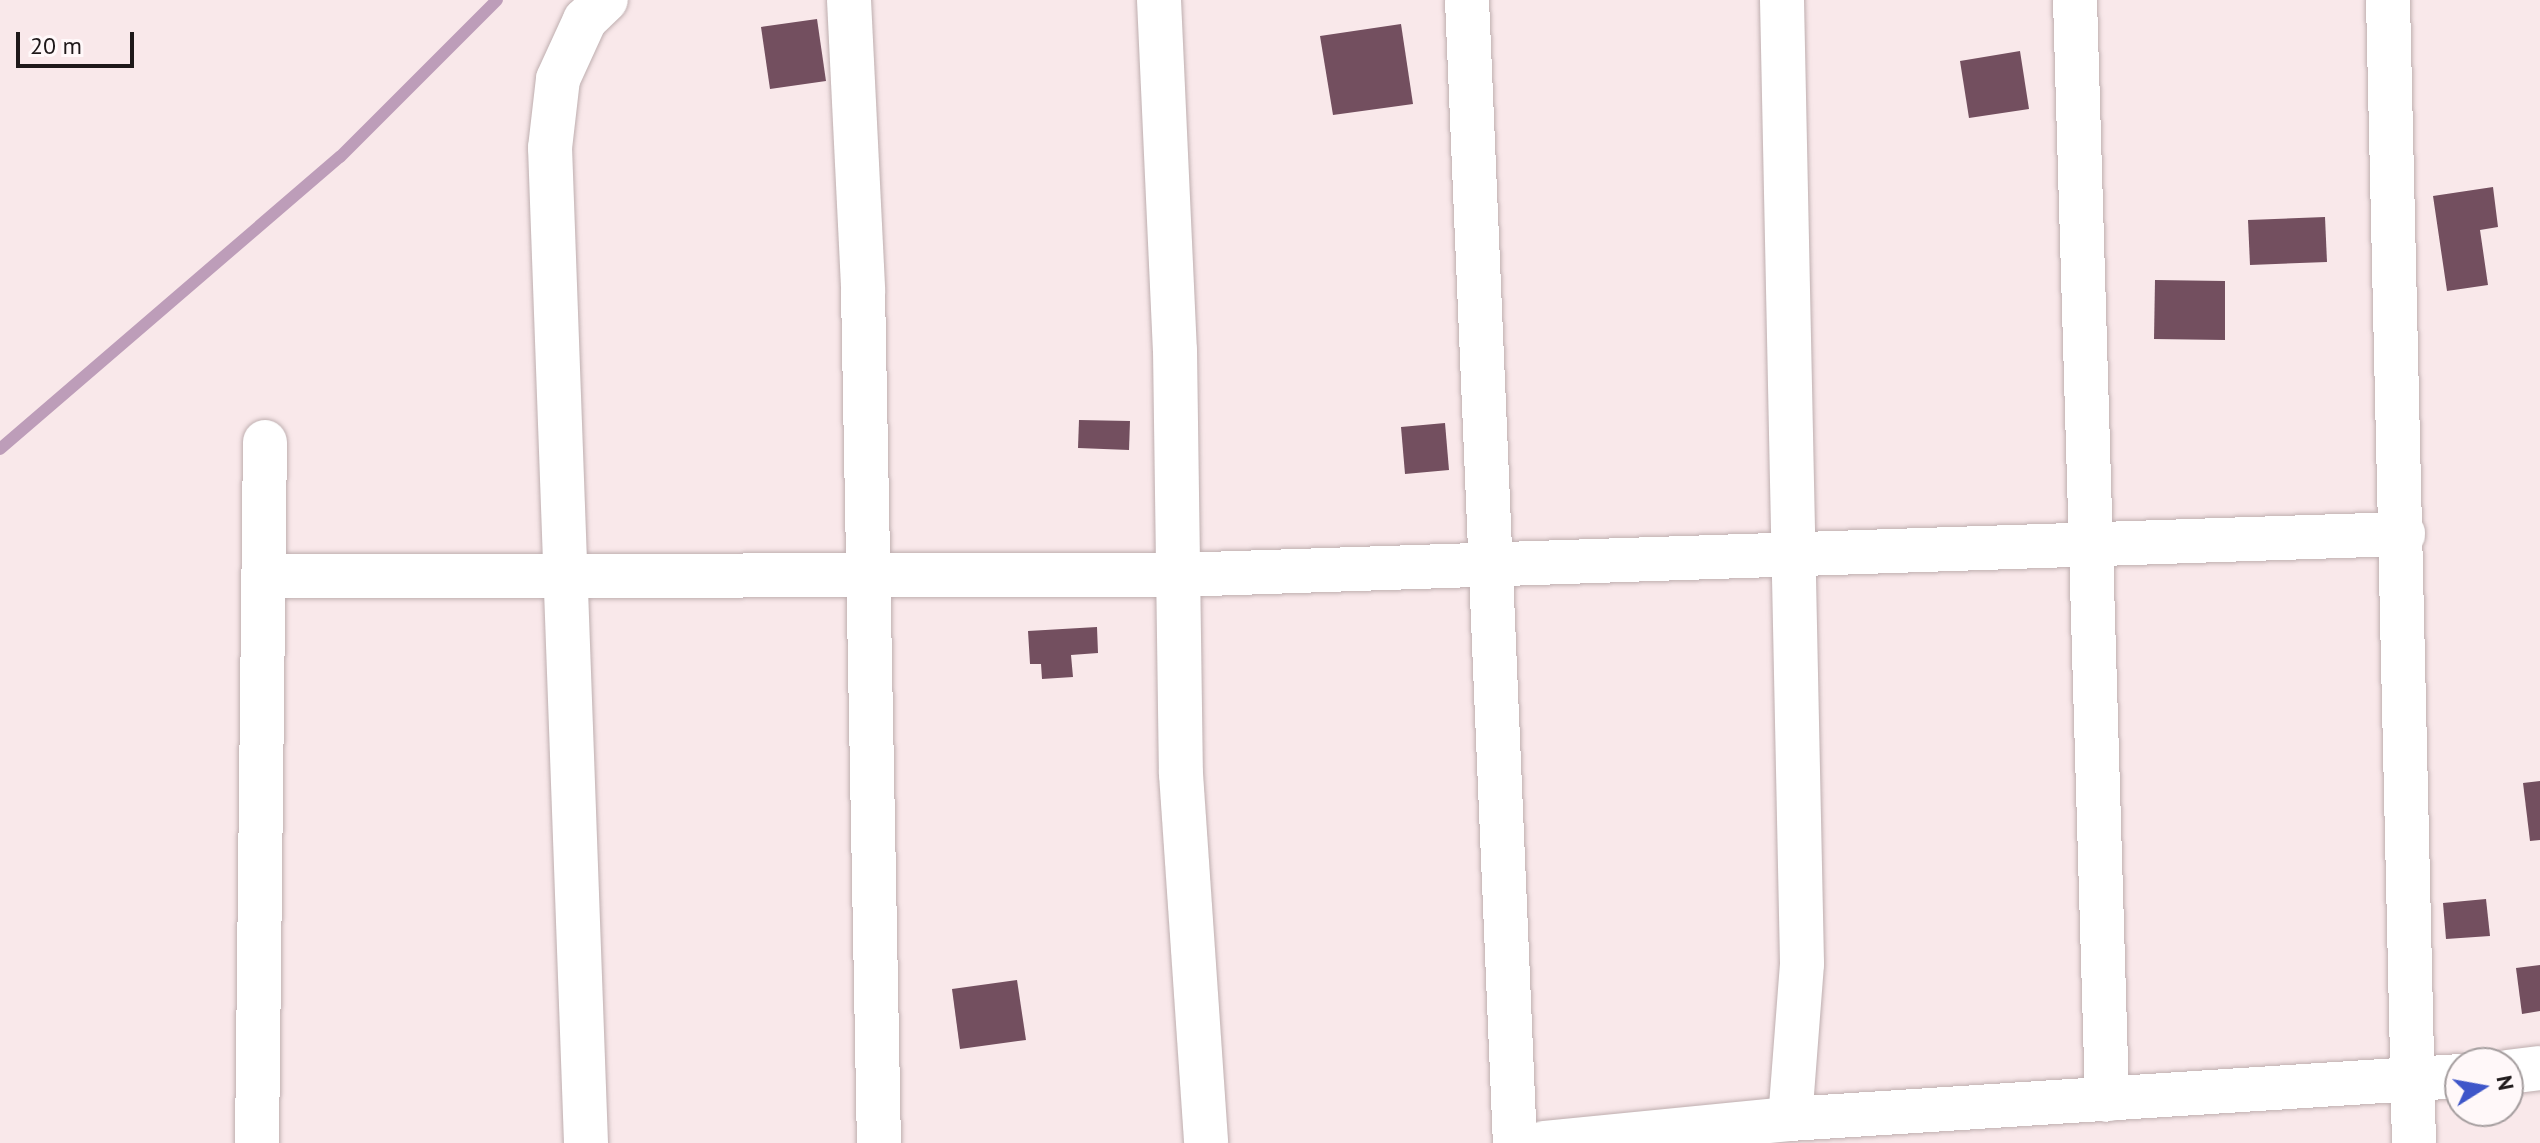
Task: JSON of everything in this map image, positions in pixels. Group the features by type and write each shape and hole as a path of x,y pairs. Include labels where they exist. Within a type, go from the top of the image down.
{"street":[{"path":"586,1143 550,148 558,79 585,20 606,0"},
{"path":"849,0 870,576 879,1143"},
{"path":"1159,0 1181,774 1206,1143"},
{"path":"1467,0 1493,567 1542,1143 1790,1119 2444,1077"},
{"path":"1782,0 1802,964 1790,1119"},
{"path":"2075,0 2107,1100"},
{"path":"2388,0 2403,534 2414,1143"},
{"path":"257,1143 269,576 265,442"},
{"path":"269,576 1177,575 1493,567 1794,549 2403,534"}],"building":[{"path":"817,19 826,81 770,89 761,27"},
{"path":"1401,24 1413,104 1333,115 1320,36"},
{"path":"2020,51 2029,109 1969,118 1960,61"},
{"path":"2493,187 2498,227 2480,230 2488,285 2447,291 2433,196"},
{"path":"2325,217 2327,262 2250,265 2248,220"},
{"path":"2155,280 2225,281 2225,340 2154,339"},
{"path":"1079,420 1130,421 1129,450 1078,448"},
{"path":"1445,423 1449,470 1405,474 1401,427"},
{"path":"1097,627 1098,653 1071,655 1073,677 1042,679 1041,664 1030,664 1028,631"},
{"path":"2540,781 2540,840 2530,841 2523,783"},
{"path":"2486,899 2490,936 2446,939 2443,903"},
{"path":"2540,965 2540,1011 2522,1014 2516,968"},
{"path":"1017,980 1026,1040 960,1049 952,989"}],"waterway":[{"path":"0,449 340,157 497,0"}]}
